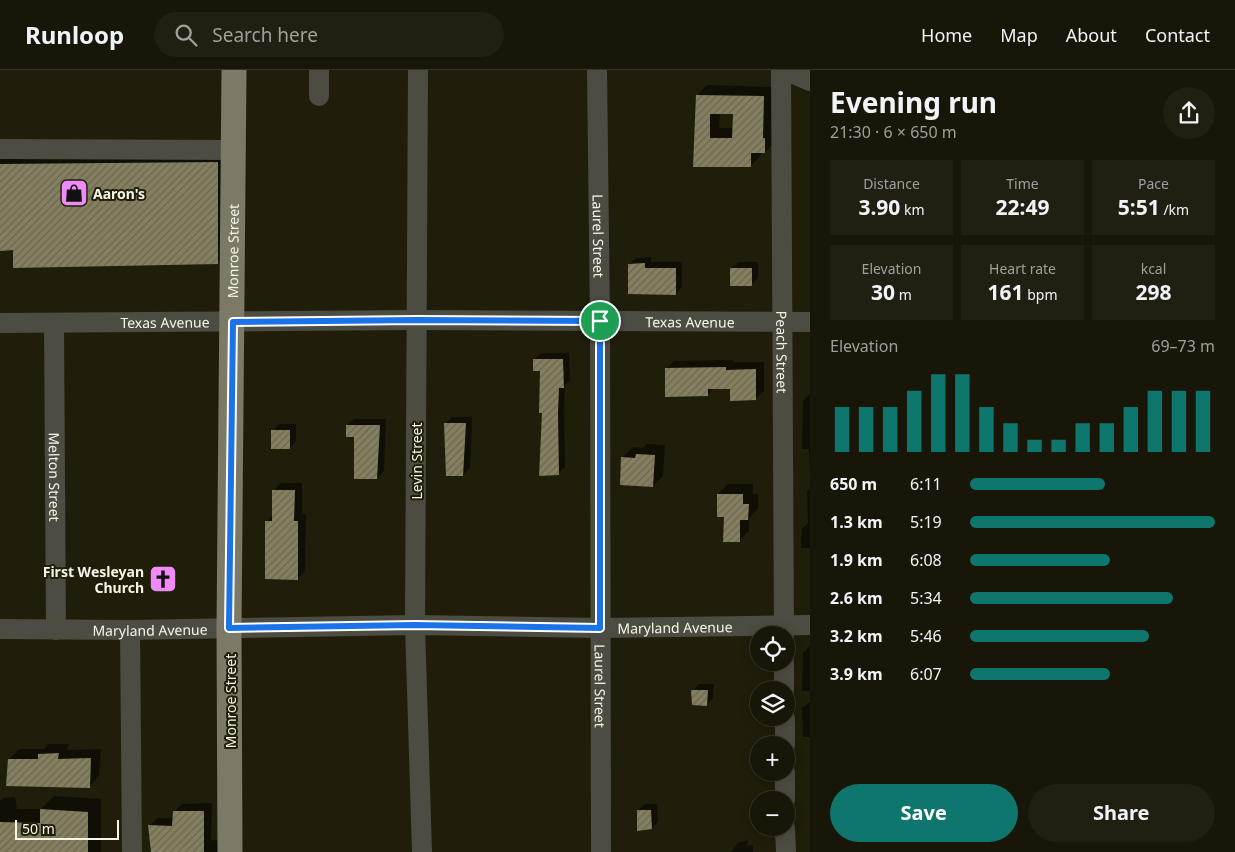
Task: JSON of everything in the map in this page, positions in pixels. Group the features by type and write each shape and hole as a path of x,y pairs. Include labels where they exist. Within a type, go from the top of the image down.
{"main road":[{"name":"Monroe Street","path":"230,852 229,628 234,70"}],"street":[{"path":"319,70 319,96"},
{"name":"Levin Street","path":"418,70 415,625 422,852"},
{"name":"Laurel Street","path":"597,70 600,321 600,852"},
{"path":"783,70 810,81"},
{"name":"Peach Street","path":"783,70 781,321 784,626"},
{"path":"0,149 234,150"},
{"name":"Texas Avenue","path":"0,323 416,320 810,322"},
{"name":"Melton Street","path":"54,323 56,630"},
{"name":"Maryland Avenue","path":"795,627 810,624"},
{"name":"Maryland Avenue","path":"0,629 130,630 415,625 750,630"},
{"path":"130,630 132,852"},
{"path":"786,836 786,852"}],"building":[{"path":"696,95 764,96 763,138 765,138 765,153 751,153 751,167 693,167","holes":["710,114 733,114 732,138 710,138"]},
{"path":"218,162 218,264 13,268 13,250 0,251 0,164"},
{"path":"645,263 645,268 676,268 676,295 628,294 628,264"},
{"path":"730,268 752,268 752,286 730,286"},
{"path":"533,359 563,359 564,388 559,388 558,413 559,475 539,476 542,413 539,413 540,371 533,371"},
{"path":"726,367 726,370 756,369 756,400 730,401 730,389 708,389 708,396 665,397 665,368"},
{"path":"444,423 466,423 463,476 446,476"},
{"path":"346,425 380,425 377,479 354,479 354,437 346,437"},
{"path":"271,430 290,430 290,449 271,449"},
{"path":"636,454 655,455 653,487 620,485 621,457 635,458"},
{"path":"272,490 295,490 294,521 298,521 298,580 265,579 265,521 272,521"},
{"path":"717,494 743,494 743,504 749,504 748,520 740,520 740,542 723,542 724,517 717,517"},
{"path":"691,690 708,690 707,706 692,705"},
{"path":"59,753 58,759 91,758 90,788 6,786 8,759 38,759 38,754"},
{"path":"40,809 88,812 88,852 0,852 0,822 40,823"},
{"path":"637,810 651,810 652,829 637,831"},
{"path":"173,811 204,811 204,852 151,852 148,825 172,826"}],"place":[{"name":"Aaron's","path":"74,193"},
{"name":"First Wesleyan Church","path":"163,579"}],"route":[{"path":"416,320 600,321 600,628 415,625 229,628 233,322 416,320"}]}
